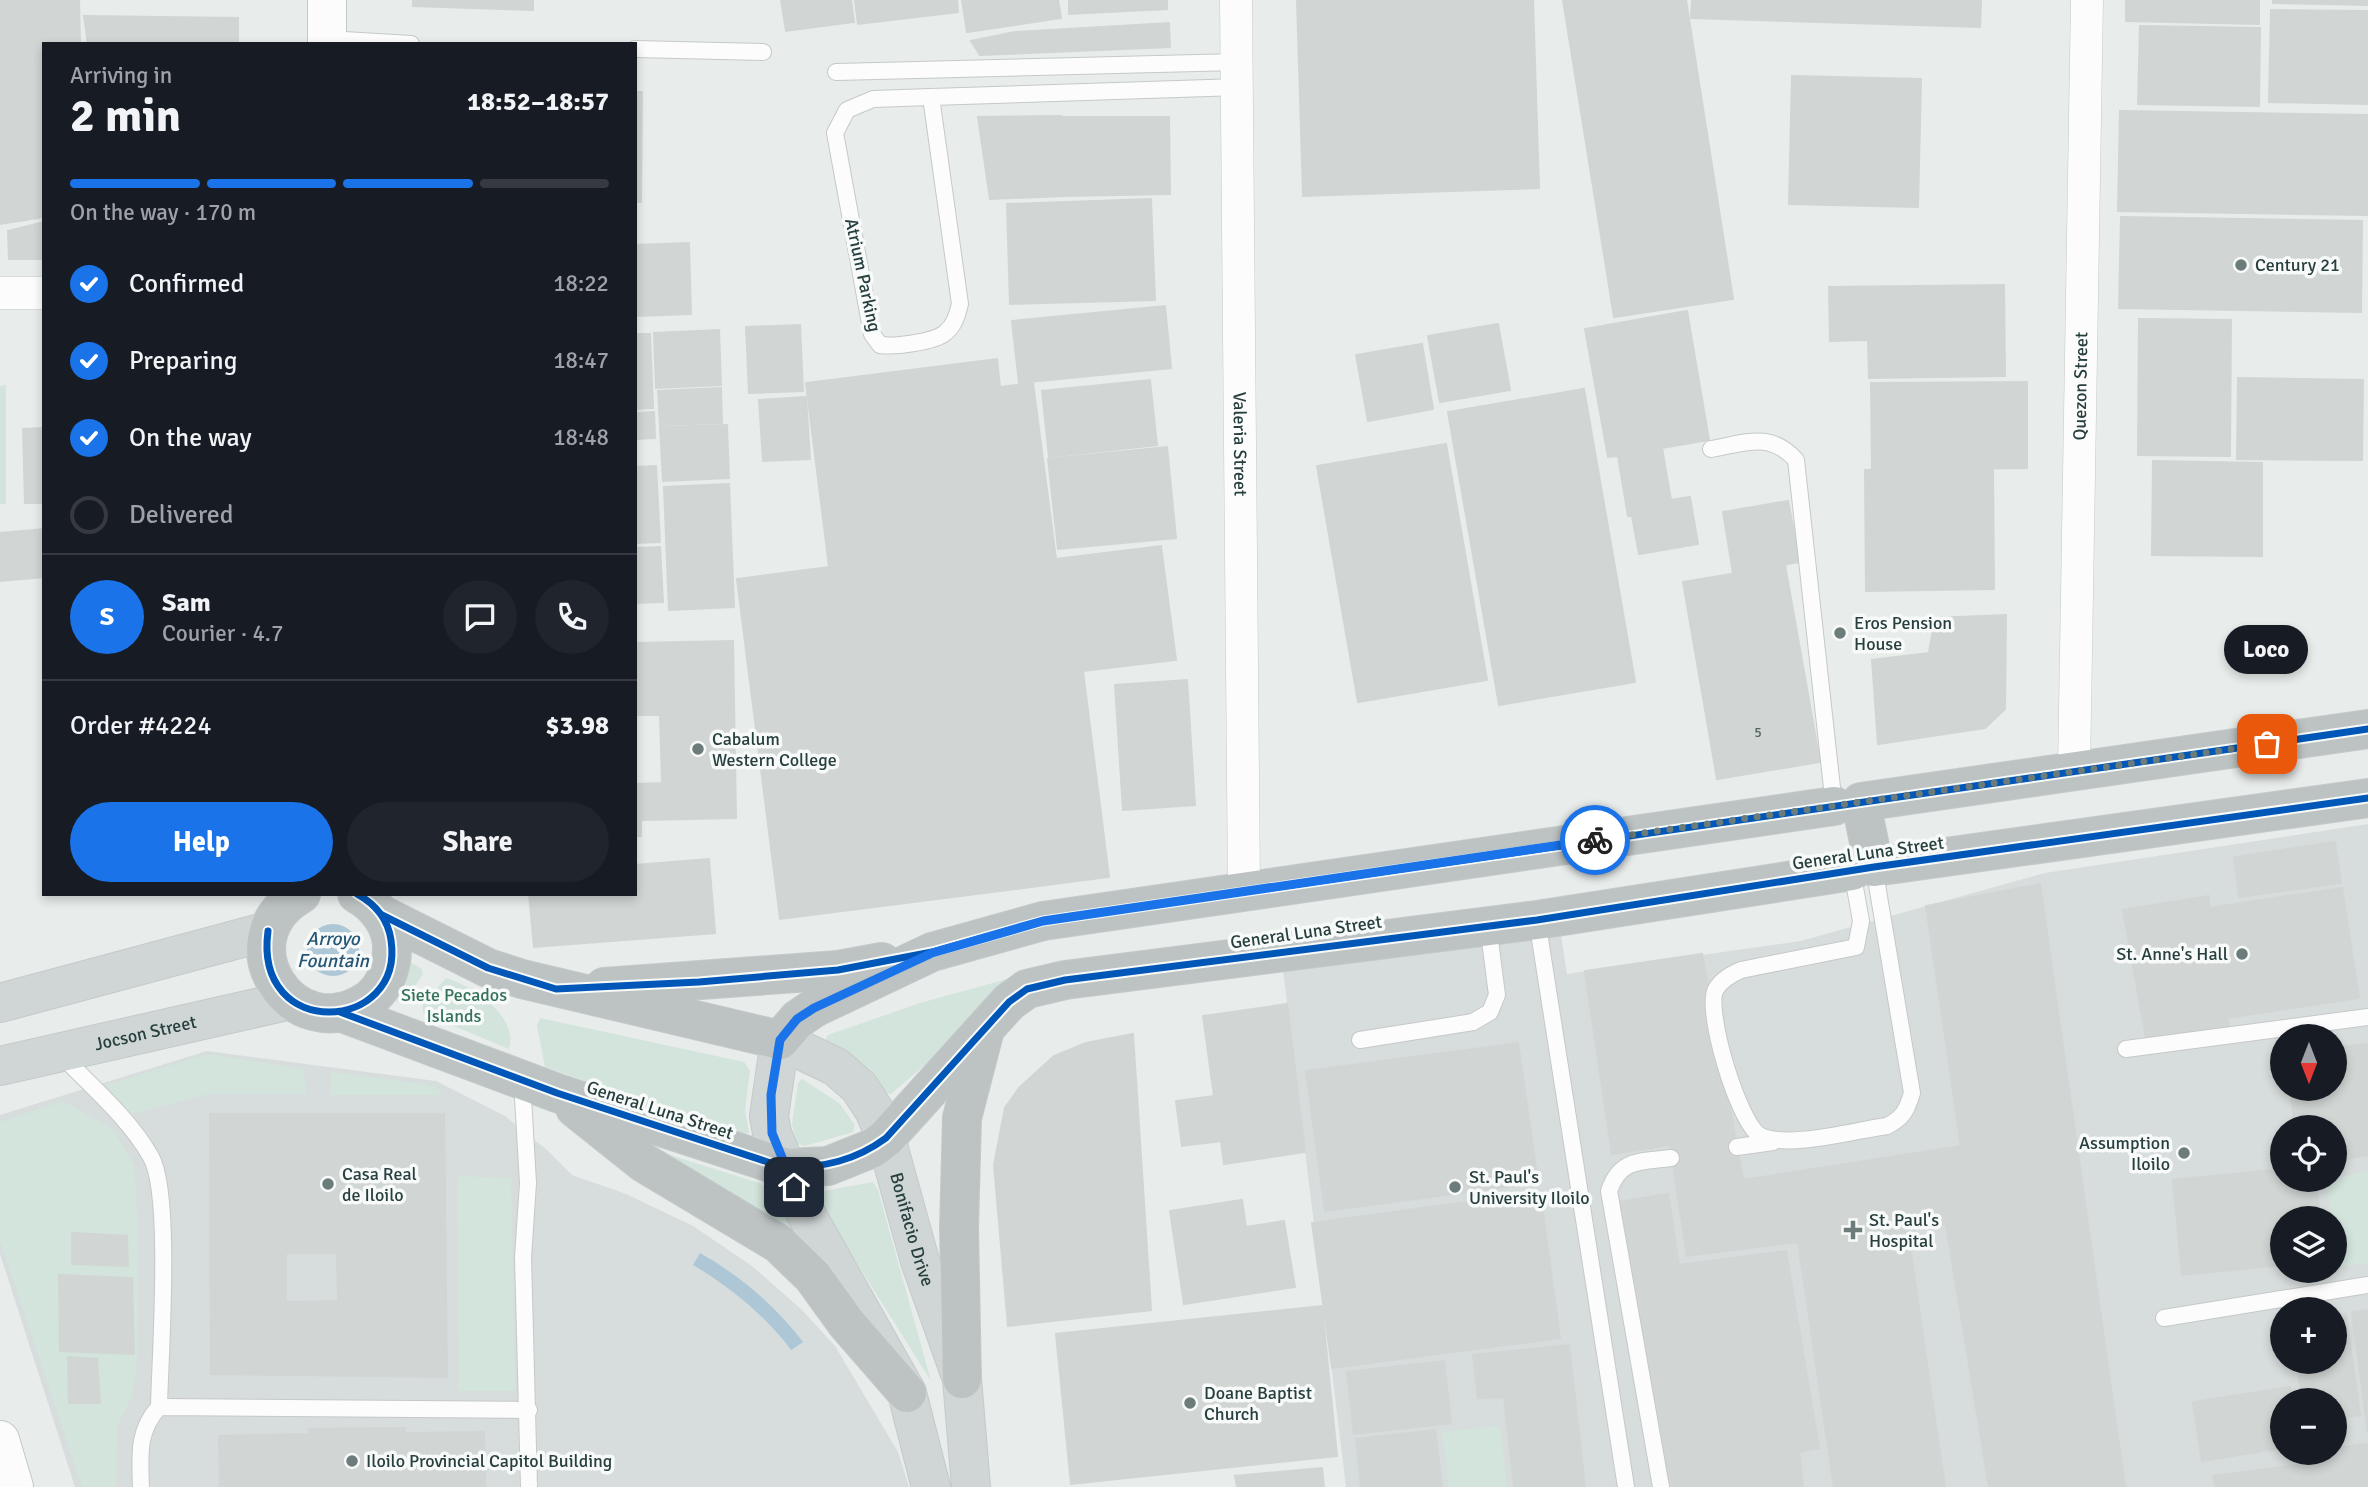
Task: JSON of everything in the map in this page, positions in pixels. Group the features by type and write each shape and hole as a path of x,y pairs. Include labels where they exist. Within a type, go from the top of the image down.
{"highway":[{"path":"556,989 699,982 838,970 932,953 1043,921 1244,889 2368,729"},
{"name":"General Luna Street","path":"291,1000 314,1011 340,1012 539,1087 786,1168 845,1161 886,1138 996,1014 1027,989 1065,980 1537,920 1863,869 2368,797"},
{"path":"1847,804 1863,869"},
{"path":"368,901 488,968 556,989 780,1040 797,1019 814,1008 932,953"},
{"path":"340,1012 357,1007 372,997 383,983 390,966 390,931 368,901"},
{"path":"283,909 266,950 270,973 277,986 291,1000"},
{"path":"962,1379 959,1228 962,1118 985,1027"},
{"path":"539,1087 644,1163 779,1244 813,1277 847,1324 907,1393"}],"main road":[{"path":"327,0 327,41"},
{"path":"0,1003 283,909"},
{"name":"Jocson Street","path":"0,1066 291,1000"},
{"path":"780,1040 769,1120 802,1205 907,1393 931,1487"},
{"name":"Bonifacio Drive","path":"780,1040 815,1055 851,1079 867,1097 886,1138 920,1261 962,1379 971,1487"},
{"path":"0,1440 15,1487"}],"street":[{"name":"Valeria Street","path":"1236,0 1244,889"},
{"name":"Quezon Street","path":"2074,771 2087,0"},
{"path":"0,293 42,293"}],"lane":[{"path":"327,41 355,42"},
{"path":"637,49 763,52"},
{"path":"836,72 1238,75"},
{"name":"Atrium Parking","path":"931,97 960,304 956,321 944,334 894,347 880,345 872,334 835,133 847,110 873,99 1238,75"},
{"path":"1711,449 1763,440 1783,445 1796,460 1847,804"},
{"path":"1782,1141 1759,1136 1746,1122 1737,1101 1712,1008 1715,990 1727,977 1741,970 1856,947 1861,921 1863,869"},
{"path":"1737,1147 1888,1126 1902,1118 1908,1108 1912,1093 1863,869"},
{"path":"1537,920 1626,1487"},
{"path":"1360,1040 1473,1021 1490,1012 1497,995 1488,925"},
{"path":"2126,1049 2368,1017"},
{"path":"58,1052 128,1126 152,1158 159,1183 162,1227 159,1407 148,1419 139,1443 141,1487"},
{"path":"529,1487 523,1257 539,1087"},
{"path":"1661,1487 1609,1191 1619,1170 1629,1164 1671,1158"},
{"path":"2164,1318 2368,1286"},
{"path":"159,1407 529,1410"}],"shaded area":[{"path":"2368,824 2368,1487 1346,1487 1283,970 1560,929 1567,974 1801,941 2045,873"},
{"path":"207,1051 436,1081 505,1116 547,1150 572,1175 626,1194 693,1226 752,1266 802,1310 835,1346 898,1452 909,1487 75,1487 0,1254 0,1115"}],"green space":[{"path":"6,385 6,504 0,504 0,386"},
{"name":"Siete Pecados Islands","path":"408,961 421,968 423,974 406,999 398,1002 388,997"},
{"name":"Siete Pecados Islands","path":"446,978 469,988 501,1015 510,1037 509,1049 423,1013 423,1004"},
{"path":"1011,978 934,1057 891,1094 886,1093 825,1041 828,1035 920,1003"},
{"name":"Siete Pecados Islands","path":"540,1018 744,1062 750,1071 745,1110 749,1132 746,1135 735,1133 545,1067 537,1026"},
{"path":"207,1054 304,1069 306,1094 209,1094 130,1114 106,1085"},
{"path":"331,1072 436,1086 442,1095 331,1095"},
{"path":"802,1079 839,1103 855,1125 853,1132 805,1146 797,1144 792,1124 798,1083"},
{"path":"63,1101 113,1129 134,1165 138,1229 137,1361 132,1397 117,1427 116,1487 82,1487 0,1241 0,1122"},
{"path":"664,1153 759,1183 771,1191 792,1229"},
{"path":"2368,1171 2368,1263 2347,1266 2347,1206 2329,1206 2328,1192 2347,1192 2347,1176"},
{"path":"457,1176 511,1178 515,1391 459,1391"},
{"path":"873,1182 878,1190 931,1381 819,1203 824,1191"},
{"path":"1500,1426 1507,1487 1449,1487 1442,1432"}],"water":[{"name":"Arroyo Fountain","path":"333,924 343,926 351,932 357,940 357,960 351,968 343,974 333,976 323,974 315,968 309,960 307,950 309,940 315,932 323,926"},
{"path":"700,1253 756,1292 803,1342 791,1350 770,1325 746,1303 693,1265"}],"building":[{"path":"0,0 25,0 19,221 0,224"},
{"path":"25,0 79,0 80,42 42,42 42,217 19,221"},
{"path":"413,0 533,0 533,10 413,6"},
{"path":"781,0 851,0 854,22 786,31"},
{"path":"855,0 957,0 958,12 858,24"},
{"path":"962,0 1058,0 1061,18 967,32"},
{"path":"1069,0 1167,0 1167,9 1069,14"},
{"path":"1297,0 1533,0 1539,188 1303,196"},
{"path":"1563,0 1686,0 1733,299 1614,317"},
{"path":"1692,0 1981,0 1980,27 1691,18"},
{"path":"2126,0 2259,0 2259,24 2126,21"},
{"path":"2273,0 2368,0 2368,5 2273,3"},
{"path":"2271,10 2368,11 2368,104 2269,102"},
{"path":"84,16 238,18 238,42 88,42"},
{"path":"1169,23 1170,47 980,55 971,41 1015,32"},
{"path":"2140,26 2260,28 2259,106 2138,104"},
{"path":"1792,76 1921,79 1918,207 1789,204"},
{"path":"637,92 642,92 641,202 637,202"},
{"path":"2120,111 2368,115 2368,215 2118,211"},
{"path":"1061,116 1064,196 990,199 978,117"},
{"path":"1062,117 1169,117 1170,194 1065,196"},
{"path":"1151,199 1155,300 1010,304 1007,204"},
{"name":"Century 21","path":"2121,217 2362,221 2361,312 2119,308"},
{"path":"42,222 42,259 9,259 8,231"},
{"path":"689,243 691,314 637,316 637,245"},
{"path":"2004,285 2005,376 1869,378 1868,340 1830,341 1829,287"},
{"path":"1165,306 1171,368 1019,383 1012,321"},
{"path":"1687,311 1709,440 1662,448 1671,500 1690,497 1698,544 1639,554 1632,516 1628,516 1618,456 1608,457 1585,329"},
{"path":"2139,319 2231,320 2230,456 2138,455"},
{"path":"1498,324 1510,390 1440,402 1428,336"},
{"path":"800,325 803,391 749,393 746,327"},
{"path":"719,330 721,385 656,388 654,333"},
{"path":"637,334 650,334 653,408 637,409"},
{"path":"1422,344 1433,409 1368,421 1356,355"},
{"path":"997,359 1000,387 1033,383 1056,559 1161,546 1176,660 1083,671 1109,877 780,919 737,579 829,567 806,383"},
{"path":"2238,378 2363,380 2362,460 2237,459"},
{"path":"1150,380 1157,445 1049,457 1042,391"},
{"path":"2027,382 2027,468 1872,470 1871,383"},
{"path":"721,388 722,423 660,425 658,391"},
{"path":"1584,389 1635,682 1499,705 1448,412"},
{"path":"806,397 810,459 763,461 759,400"},
{"path":"654,412 655,438 637,439 637,413"},
{"path":"727,425 729,478 663,481 660,427"},
{"path":"42,428 42,503 25,503 23,429"},
{"path":"1446,444 1487,680 1358,702 1317,466"},
{"path":"1167,447 1176,538 1058,549 1048,459"},
{"path":"2153,461 2262,463 2262,556 2152,555"},
{"path":"656,466 660,542 637,543 637,467"},
{"path":"1993,468 1994,589 1866,591 1865,470"},
{"path":"729,484 734,607 669,610 664,487"},
{"path":"1788,501 1800,562 1733,573 1723,512"},
{"path":"42,529 42,577 0,581 0,533"},
{"path":"660,547 663,602 637,603 637,548"},
{"path":"1785,565 1820,762 1717,779 1683,582"},
{"path":"2006,615 2005,709 1985,728 1878,744 1872,660 1929,653 1935,618"},
{"name":"Cabalum Western College","path":"733,641 736,818 641,820 641,836 637,836 637,784 662,783 660,715 637,715 637,643"},
{"path":"1187,680 1195,805 1123,810 1115,685"},
{"path":"2335,842 2341,883 2239,897 2234,857"},
{"path":"709,859 715,933 534,947 529,896 637,896 637,865"},
{"path":"2040,884 2125,1487 1989,1487 1946,1224 1907,1227 1945,1487 1834,1487 1798,1242 1687,1256 1670,1145 1612,1154 1585,971 1702,954 1743,1180 1961,1146 1926,906"},
{"name":"St. Anne's Hall","path":"2342,888 2359,998 2227,1018 2229,1027 2146,1038 2123,910 2209,896 2209,908"},
{"path":"1287,1004 1305,1152 1224,1164 1221,1141 1182,1146 1176,1101 1214,1096 1203,1016"},
{"path":"1133,1034 1151,1310 1008,1326 994,1165 1005,1108 1019,1088 1054,1056 1086,1043"},
{"path":"1518,1043 1538,1183 1325,1211 1306,1071"},
{"path":"2368,1044 2368,1155 2347,1159 2347,1115 2293,1115 2292,1101 2347,1101 2347,1046"},
{"name":"Casa Real de Iloilo","path":"210,1114 444,1114 447,1377 211,1374","holes":["286,1253 337,1253 338,1301 286,1302"]},
{"path":"2270,1170 2270,1192 2317,1192 2319,1206 2270,1206 2270,1266 2182,1275 2173,1180"},
{"path":"1540,1192 1560,1338 1332,1368 1312,1223"},
{"path":"1668,1194 1679,1265 1786,1251 1819,1448 1799,1452 1803,1487 1668,1487 1619,1202"},
{"path":"1242,1200 1246,1227 1284,1221 1295,1287 1184,1304 1170,1211"},
{"path":"72,1233 127,1236 128,1266 72,1264"},
{"path":"59,1275 132,1278 134,1354 60,1351"},
{"path":"1322,1306 1337,1456 1071,1484 1056,1334"},
{"path":"2368,1310 2368,1433 2352,1312"},
{"path":"2347,1323 2360,1415 2347,1417 2347,1388 2300,1388 2299,1374 2347,1374"},
{"path":"1569,1345 1585,1487 1514,1487 1504,1397 1478,1398 1473,1355"},
{"path":"68,1357 97,1359 100,1403 69,1403"},
{"path":"1444,1361 1451,1423 1354,1434 1347,1372"},
{"path":"2270,1390 2270,1450 2202,1461 2193,1402"},
{"name":"Iloilo Provincial Capitol Building","path":"405,1428 405,1433 484,1432 485,1487 220,1487 219,1436 310,1434 309,1429"},
{"path":"1435,1430 1442,1486 1361,1487 1356,1439"},
{"path":"2368,1444 2368,1487 2216,1487 2213,1476 2298,1465 2347,1465 2347,1446"},
{"path":"1322,1468 1324,1487 1237,1487 1235,1476"}],"cycle path":[{"path":"382,915 488,968 556,989 699,982 838,970 932,952 1043,921 2368,729"},
{"path":"340,1012 557,1093 786,1168 813,1166 851,1157 886,1138 1009,1002 1027,989 1065,980 1537,920 1874,867 2368,798"},
{"path":"268,931 270,967 283,992 304,1007 329,1012 354,1007 376,993 389,971 391,940 380,913 360,896"}],"way so far":[{"path":"1595,840 2267,744"}],"place":[{"name":"Century 21","path":"2241,265"},
{"name":"Eros Pension House","path":"1840,633"},
{"name":"Loco","path":"2267,744"},
{"name":"Cabalum Western College","path":"698,749"},
{"name":"St. Anne's Hall","path":"2242,954"},
{"name":"Assumption Iloilo","path":"2184,1153"},
{"name":"Casa Real de Iloilo","path":"328,1184"},
{"name":"St. Paul's University Iloilo","path":"1455,1187"},
{"name":"St. Paul's Hospital","path":"1853,1230"},
{"name":"Doane Baptist Church","path":"1190,1403"},
{"name":"Iloilo Provincial Capitol Building","path":"352,1461"}],"route":[{"path":"794,1187 769,1120 780,1040 797,1019 814,1008 932,953 1043,921 1237,893 1244,889 1595,840"}]}
